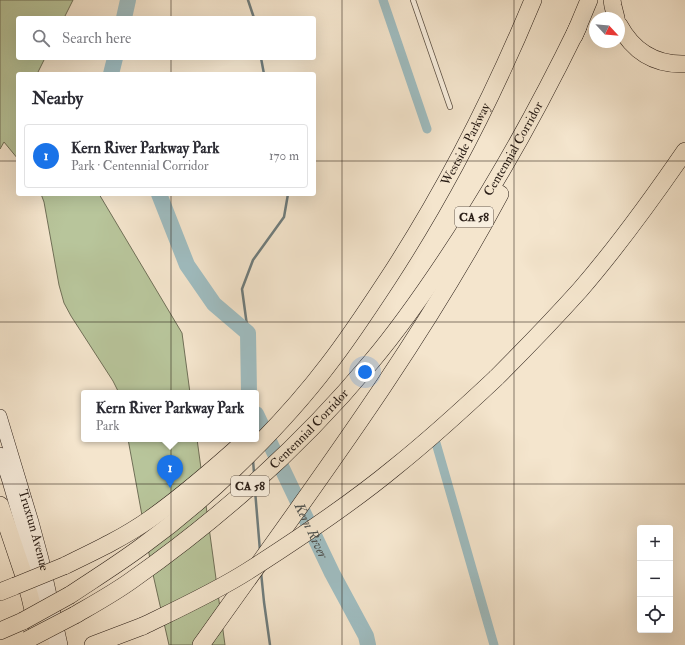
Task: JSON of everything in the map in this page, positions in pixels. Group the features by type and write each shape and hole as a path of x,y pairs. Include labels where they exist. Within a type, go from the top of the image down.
{"highway":[{"name":"Westside Parkway","path":"338,348 386,282 423,222 467,143 500,76 533,0"},
{"path":"201,645 353,430 455,275 490,214 538,120 589,0"},
{"path":"612,0 614,12"},
{"name":"Centennial Corridor","path":"28,643 117,590 178,546 241,494 295,444 346,391 380,351 408,314 436,275 474,217 533,115 557,71 578,27"},
{"path":"625,35 634,46 645,55 667,63 685,64"},
{"path":"94,645 143,626 247,572 338,510 420,447 496,378 556,317 603,262 647,205 685,151"},
{"path":"259,428 338,348"},
{"name":"Centennial Corridor","path":"0,631 70,595 140,548 192,507 245,459 292,409 327,366 338,348"},
{"path":"7,589 64,566 124,535 150,519 244,442"},
{"path":"0,505 30,596 28,643"}],"main road":[{"name":"Truxtun Avenue","path":"0,416 42,559 61,645"},
{"name":"Truxtun Avenue","path":"0,454 34,566 50,645"}],"lane":[{"path":"413,0 450,107"}],"green space":[{"path":"0,0 73,0 65,16 16,16 16,60 44,60 38,72 16,72 16,157 4,142 0,149"},
{"path":"42,196 100,196 182,333 190,390 118,390 64,303 59,285"},
{"path":"129,442 197,442 225,645 169,645 152,570"}],"waterway":[{"name":"Kern River","path":"124,16 128,0"},
{"path":"248,0 253,16"},
{"path":"383,0 427,129"},
{"name":"Kern River","path":"112,72 114,60"},
{"path":"261,60 264,72"},
{"name":"Kern River","path":"160,196 187,265 214,304 248,333 249,390"},
{"path":"248,333 242,289 253,260 284,217 288,196"},
{"name":"Kern River","path":"259,420 332,573 366,636 368,645"},
{"path":"436,443 494,645"},
{"path":"253,460 254,473"},
{"path":"255,490 260,551"},
{"path":"261,572 270,645"}],"place":[{"name":"Kern River Parkway Park","path":"170,488"}]}
